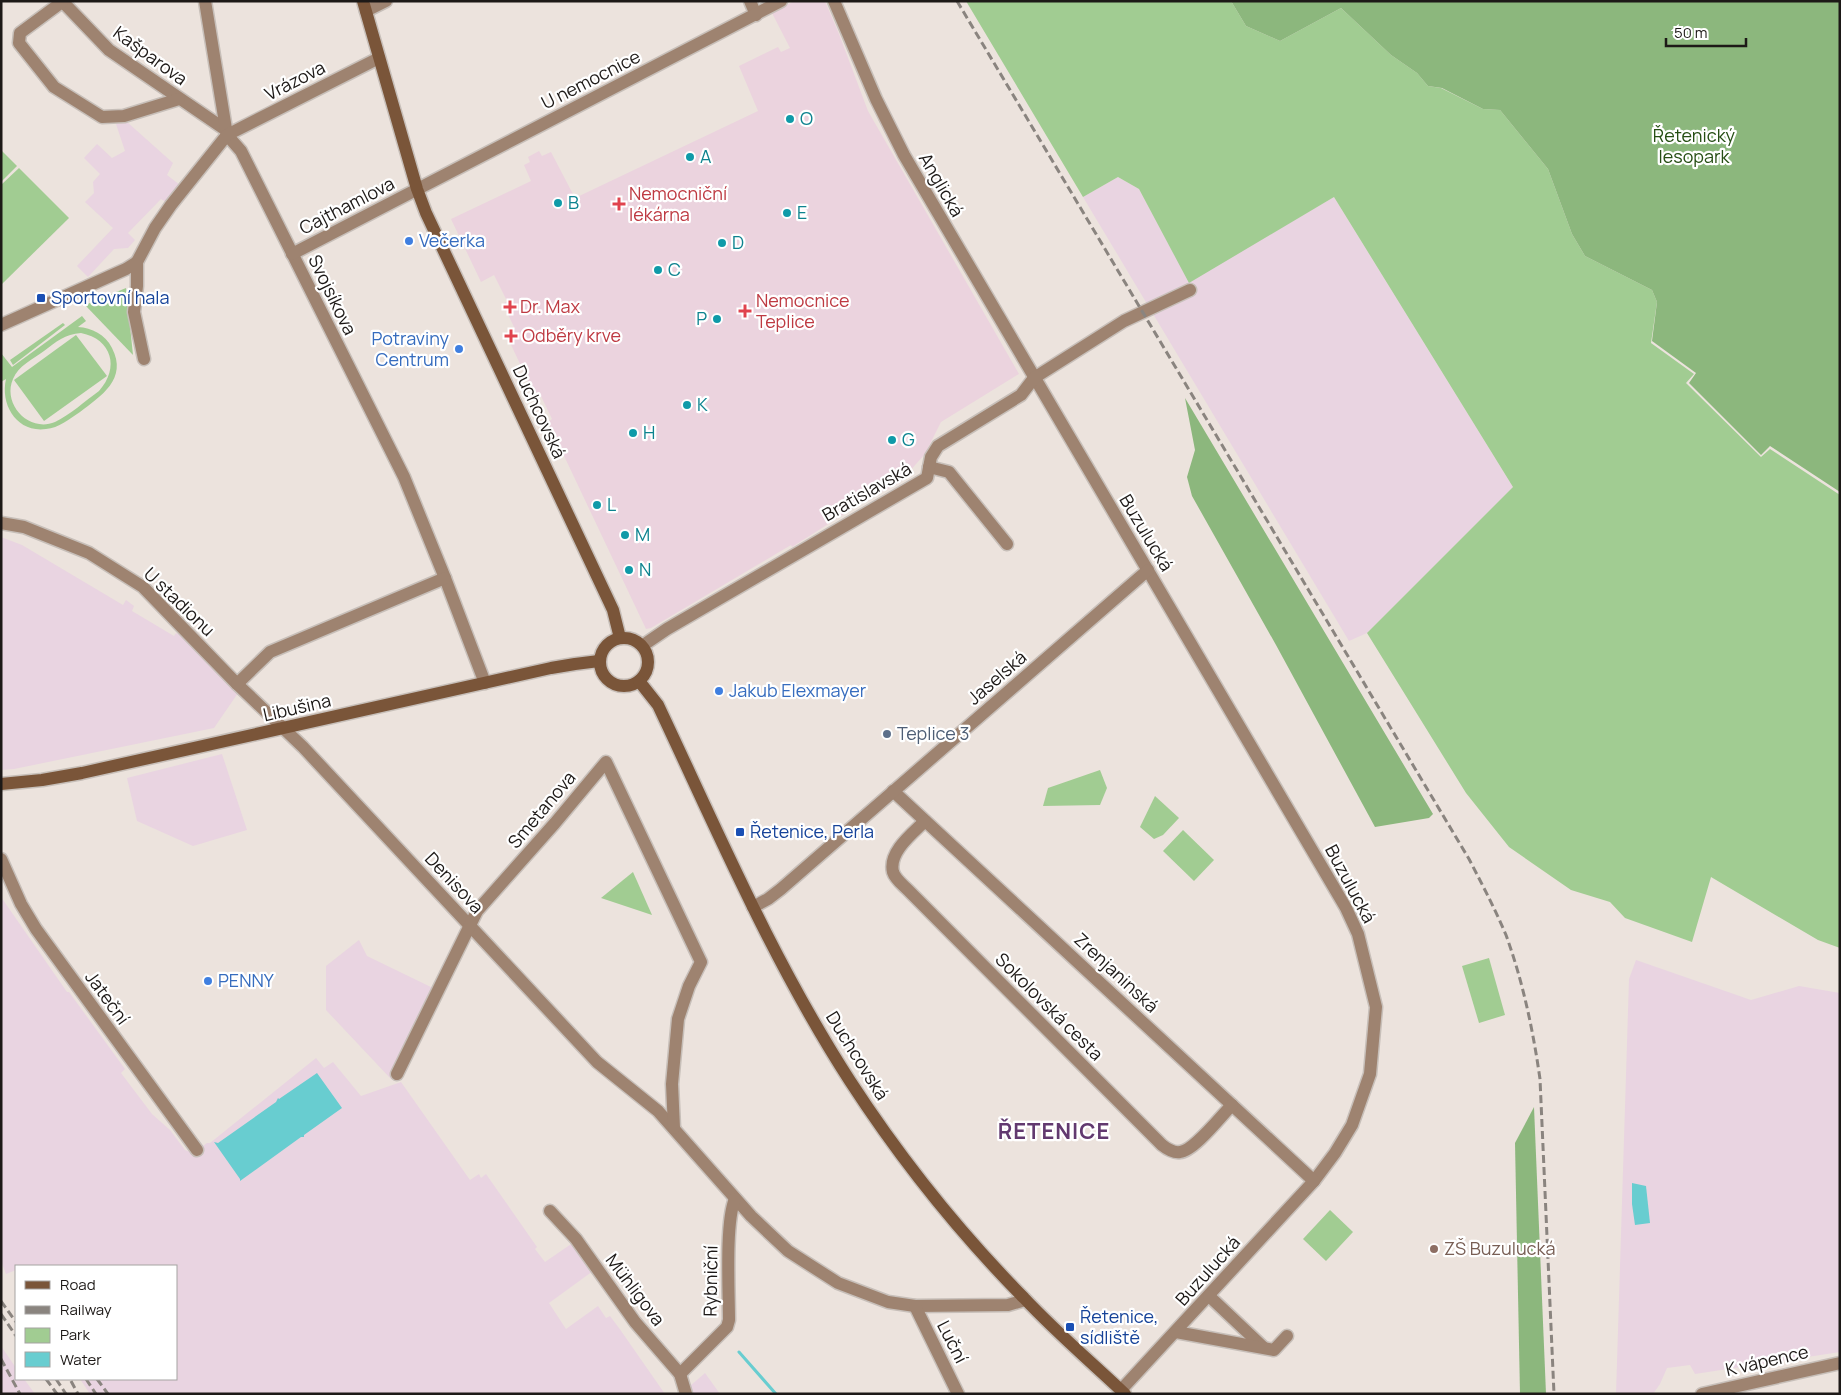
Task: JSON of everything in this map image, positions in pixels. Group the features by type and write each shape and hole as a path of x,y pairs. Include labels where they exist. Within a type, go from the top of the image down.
{"main road":[{"name":"Duchcovská","path":"365,6 417,189 426,214 613,610 620,638"},
{"path":"628,638 636,640 642,646 648,659 647,668 639,681 630,685 615,684 607,680 602,672 599,661 601,652 606,644 612,640 628,638"},
{"name":"Libušina","path":"1,784 42,780 82,773 575,664 599,661"},
{"name":"Duchcovská","path":"639,681 658,705 753,907 808,1012 876,1120 939,1202 981,1252 1025,1300 1121,1392"}],"street":[{"name":"Kašparova","path":"62,1 109,50 226,132"},
{"path":"62,1 20,33 19,43 54,87 102,117 124,116 179,99"},
{"name":"Svojsíkova","path":"205,1 226,132 240,152 404,477 486,684"},
{"path":"365,6 386,1"},
{"path":"750,1 756,15"},
{"name":"U nemocnice","path":"417,189 781,1"},
{"name":"Anglická","path":"834,1 876,99 904,155 1034,378"},
{"name":"Vrázova","path":"226,132 379,58"},
{"path":"144,359 134,312 137,262 155,228 226,132"},
{"name":"Cajthamlova","path":"292,254 417,189"},
{"path":"1,325 126,269 137,262"},
{"name":"Bratislavská","path":"642,646 667,629 927,478 931,457 938,446 1022,395 1034,378 1124,321 1190,290"},
{"name":"Buzulucká","path":"1034,378 1346,908 1358,934 1376,1007 1370,1074 1352,1125 1335,1154 1314,1181 1121,1392"},
{"path":"929,467 949,472 1007,544"},
{"name":"U stadionu","path":"1,523 24,527 89,553 143,587 237,684 284,728"},
{"name":"Jaselská","path":"753,907 781,889 1148,570"},
{"path":"237,684 270,652 445,578"},
{"name":"Denisova","path":"284,728 597,1062 658,1111 735,1200 788,1251 838,1283 888,1302 916,1306 1008,1305 1025,1300"},
{"name":"Smetanova","path":"397,1074 477,911 606,762 701,962 688,986 678,1019 672,1084 674,1128"},
{"name":"Zrenjaninská","path":"893,791 1314,1181"},
{"name":"Sokolovská cesta","path":"925,820 896,853 893,861 894,874 914,897 1162,1145 1171,1151 1180,1152 1190,1149 1232,1105"},
{"name":"Jateční","path":"1,860 21,904 36,929 197,1150"},
{"name":"Rybniční","path":"680,1374 727,1327 729,1320 730,1228 732,1206 735,1200"},
{"name":"Mühligova","path":"550,1211 576,1239 635,1322 680,1374 686,1394"},
{"path":"1209,1296 1264,1348"},
{"name":"Luční","path":"916,1306 958,1394"},
{"path":"1176,1332 1274,1350 1287,1336"},
{"name":"K vápence","path":"1702,1394 1840,1363"}],"shaded area":[{"name":"Nemocnice Teplice","path":"794,1 825,1 868,111 1019,374 941,422 925,454 899,483 866,500 792,547 791,545 651,628 646,629 548,422 552,419 540,394 535,396 506,334 515,329 503,304 507,301 494,275 481,282 451,219 531,181 524,165 530,162 528,157 539,151 542,156 551,152 575,198 758,111 739,66 778,47 781,52 790,48 772,13"},
{"path":"127,122 173,163 167,175 180,185 166,202 161,199 128,233 135,240 128,248 114,249 88,277 77,266 113,228 85,202 94,193 93,182 100,174 84,158 97,144 112,158 125,151 116,124"},
{"path":"1118,177 1139,189 1189,282 1334,197 1513,487 1367,633 1349,641 1083,197"},
{"path":"1,537 22,545 123,605 126,600 134,606 132,611 174,636 176,633 185,637 238,693 214,728 14,769 1,770"},
{"path":"222,754 247,830 193,846 137,821 127,778"},
{"path":"1,897 67,992 69,992 125,1069 121,1073 152,1114 170,1130 185,1150 193,1153 207,1143 210,1143 316,1058 324,1068 333,1062 361,1096 401,1082 470,1180 479,1174 481,1178 486,1174 537,1247 535,1249 545,1262 574,1242 593,1271 549,1303 566,1329 598,1306 606,1318 610,1316 665,1394 90,1394 81,1380 178,1380 178,1265 15,1265 15,1270 6,1274 1,1261"},
{"path":"359,940 367,956 435,989 391,1079 326,1010 326,966"},
{"path":"1636,960 1751,1000 1799,986 1840,993 1840,1352 1695,1374 1690,1365 1667,1368 1653,1394 1616,1394 1629,979"},
{"path":"1,1346 15,1367 15,1380 25,1380 35,1394 1,1394"},
{"path":"705,1373 720,1394 692,1394 690,1386"}],"green space":[{"path":"966,1 1231,1 1246,26 1280,41 1341,8 1391,55 1417,73 1428,86 1441,88 1483,109 1500,110 1548,169 1572,234 1585,256 1652,290 1657,302 1651,343 1694,374 1686,383 1761,457 1770,449 1840,495 1840,948 1818,940 1711,877 1692,942 1625,918 1610,902 1571,890 1509,847 1466,793 1367,633 1513,487 1334,197 1189,283 1139,189 1118,177 1083,197"},
{"name":"Řetenický lesopark","path":"1231,1 1840,1 1840,492 1770,446 1761,455 1689,383 1696,373 1652,341 1657,302 1652,290 1585,256 1572,234 1548,169 1500,110 1483,109 1442,88 1428,86 1417,73 1391,55 1341,8 1280,41 1246,26"},
{"path":"1,150 17,166 1,182"},
{"path":"19,168 69,218 1,285 1,185"},
{"path":"126,288 133,355 85,305"},
{"path":"82,316 86,321 78,327 93,330 106,339 112,348 117,369 110,386 104,393 80,412 55,427 36,429 27,427 19,422 8,407 5,389 6,379 1,382 1,353 12,367","holes":["81,333 92,336 100,341 110,356 111,364 106,382 99,391 72,412 55,422 45,424 27,420 20,414 11,398 13,379 18,370 65,337"]},
{"path":"63,323 65,325 13,365 10,360"},
{"path":"76,335 107,376 44,421 14,380"},
{"path":"1185,398 1433,814 1429,818 1375,827 1192,496 1187,477 1195,450"},
{"path":"1100,770 1107,788 1100,805 1043,806 1048,788"},
{"path":"1155,796 1179,818 1163,835 1154,839 1140,827"},
{"path":"1183,830 1214,860 1194,881 1163,851"},
{"path":"633,872 652,915 601,898"},
{"path":"1489,958 1505,1015 1479,1023 1462,966"},
{"path":"1534,1107 1546,1394 1520,1394 1515,1143"},
{"path":"1330,1210 1353,1232 1326,1261 1303,1239"}],"water":[{"path":"317,1073 342,1108 240,1181 214,1142 218,1143 276,1102 278,1098"},
{"path":"1632,1183 1646,1186 1650,1223 1635,1225"}],"waterway":[{"path":"739,1352 776,1394"}],"railway":[{"path":"957,1 1469,859 1506,935 1518,970 1527,1006 1540,1079 1554,1394"},
{"path":"1,1301 15,1321"},
{"path":"1,1314 15,1335"},
{"path":"1,1359 20,1394"},
{"path":"47,1380 57,1394"},
{"path":"57,1380 66,1394"},
{"path":"87,1380 96,1394"},
{"path":"98,1380 108,1394"},
{"path":"71,1381 78,1394"}],"place":[{"name":"O","path":"790,119"},
{"name":"A","path":"690,157"},
{"name":"B","path":"558,203"},
{"name":"Nemocniční lékárna","path":"619,204"},
{"name":"E","path":"787,213"},
{"name":"Večerka","path":"409,241"},
{"name":"D","path":"722,243"},
{"name":"C","path":"658,270"},
{"name":"Sportovní hala","path":"41,298"},
{"name":"Dr. Max","path":"510,307"},
{"name":"Nemocnice Teplice","path":"745,311"},
{"name":"P","path":"717,319"},
{"name":"Odběry krve","path":"511,336"},
{"name":"Potraviny Centrum","path":"459,349"},
{"name":"K","path":"687,405"},
{"name":"H","path":"633,433"},
{"name":"G","path":"892,440"},
{"name":"L","path":"597,505"},
{"name":"M","path":"625,535"},
{"name":"N","path":"629,570"},
{"name":"Jakub Elexmayer","path":"719,691"},
{"name":"Teplice 3","path":"887,734"},
{"name":"Řetenice, Perla","path":"740,832"},
{"name":"PENNY","path":"208,981"},
{"name":"ZŠ Buzulucká","path":"1434,1249"},
{"name":"Řetenice, sídliště","path":"1070,1327"}],"district":[{"name":"ŘETENICE","path":"1054,1131"}]}
